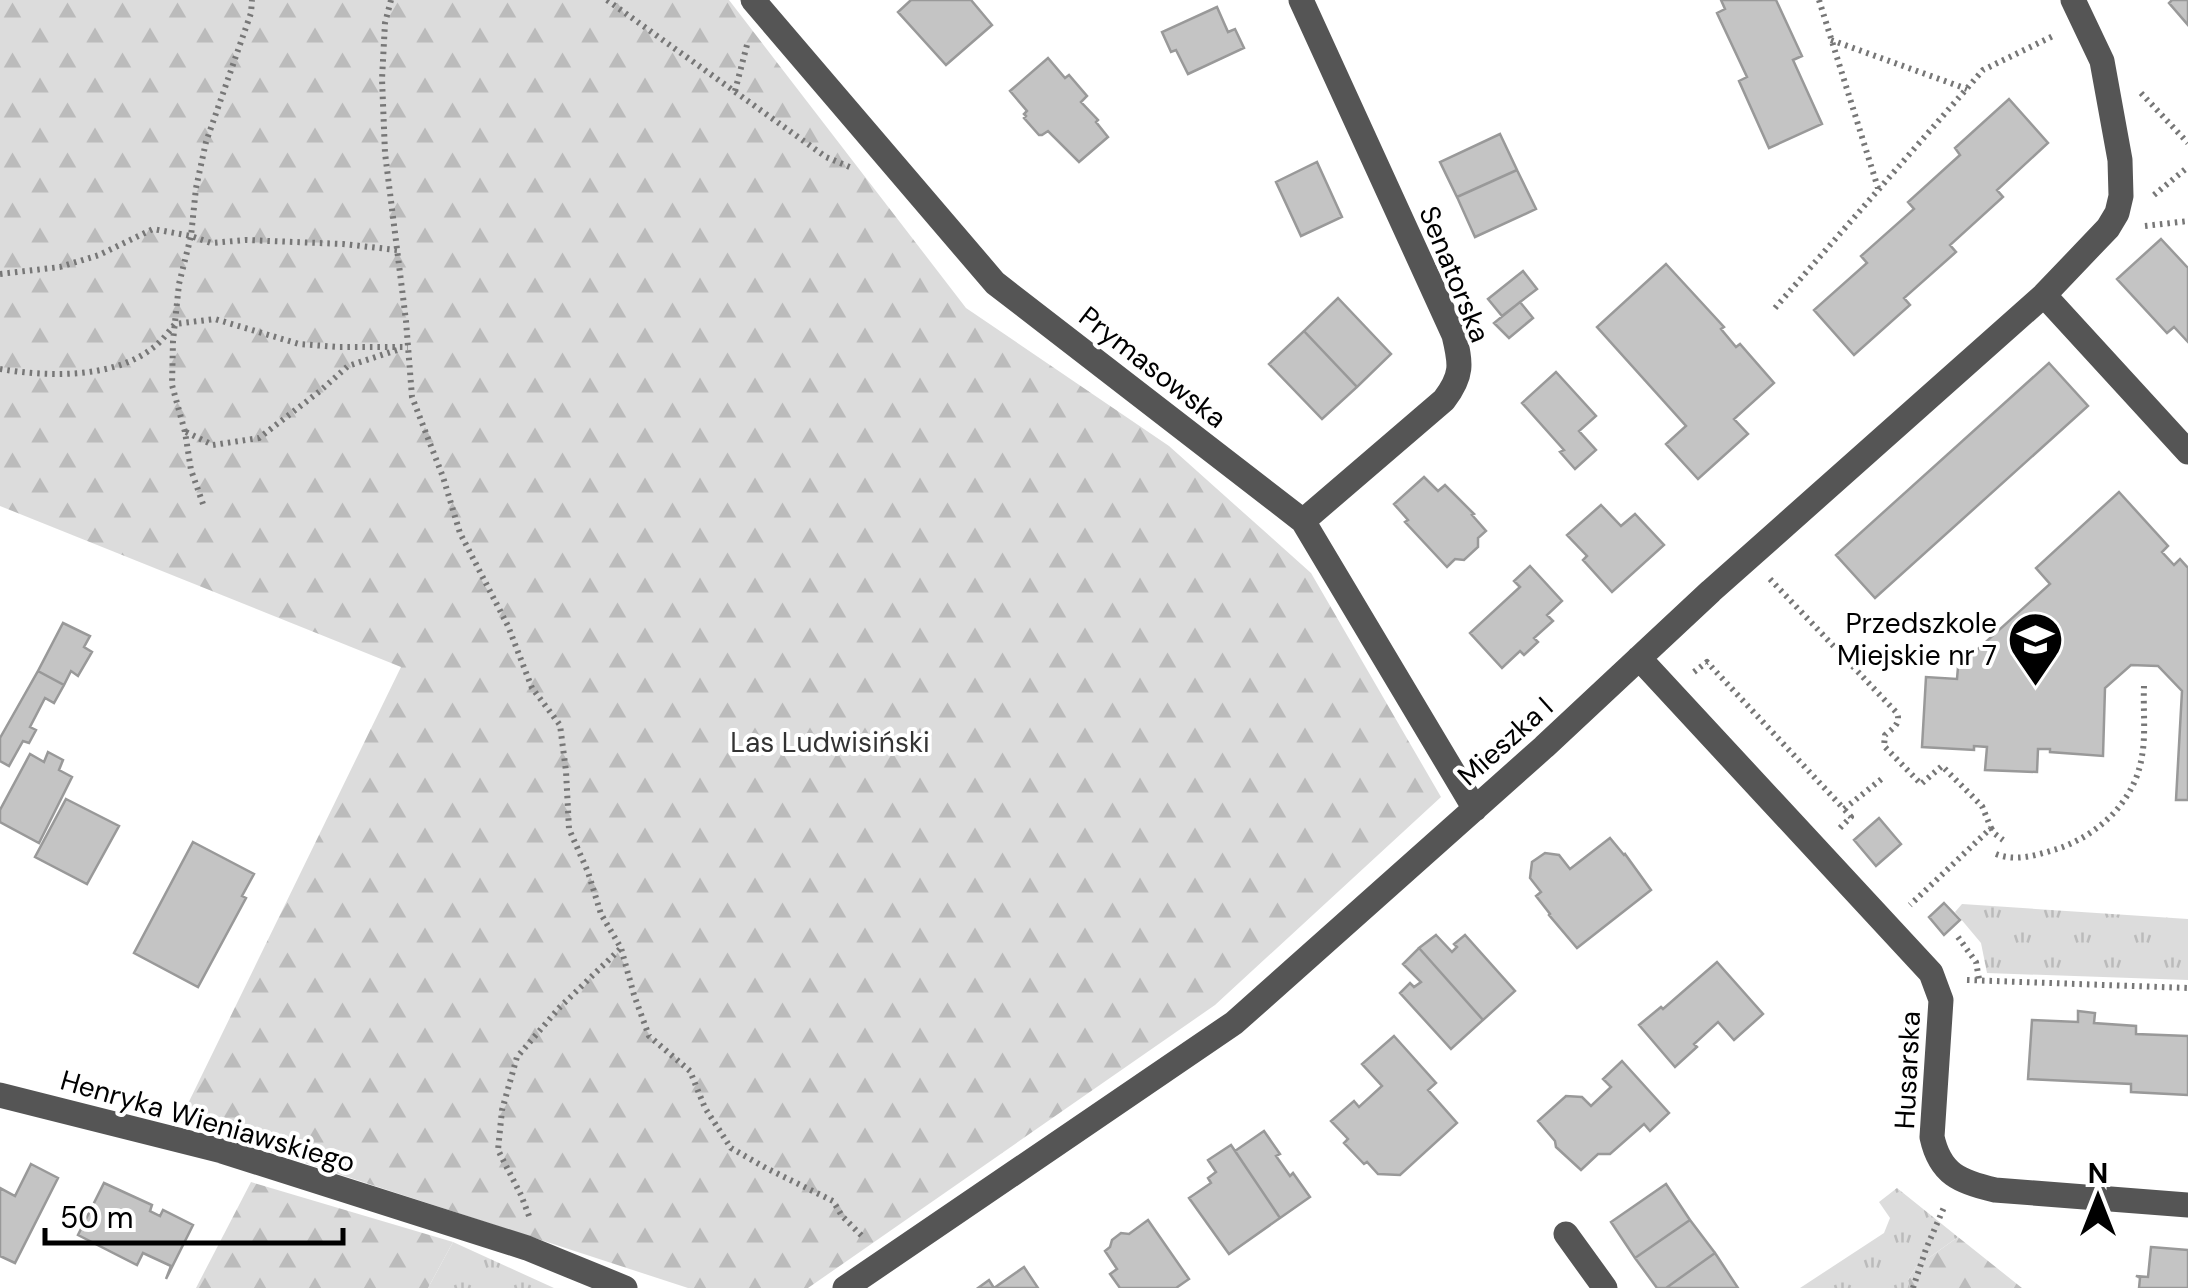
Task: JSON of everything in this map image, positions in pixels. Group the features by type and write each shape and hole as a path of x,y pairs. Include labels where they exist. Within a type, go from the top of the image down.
{"street":[{"name":"Senatorska","path":"1301,0 1454,335 1460,368 1456,384 1444,400 1303,522"},
{"name":"Prymasowska","path":"759,7 996,283 1303,522 1475,809"},
{"name":"Mieszka I","path":"845,1288 1234,1023 2044,295 2108,228 2121,196 2120,160 2102,62 2079,11"},
{"path":"2044,295 2188,452"},
{"name":"Husarska","path":"1639,658 1931,973 1941,1000 1932,1136 1936,1154 1957,1178"},
{"name":"Henryka Wieniawskiego","path":"0,1094 222,1151 527,1248 625,1288"},
{"path":"1957,1178 1995,1190 2188,1205"},
{"path":"1566,1234 1605,1288"}],"path":[{"path":"203,504 191,470 172,385 176,324 206,142 251,13 252,0"},
{"path":"391,0 384,23 384,152 412,397 460,533 508,626 532,688 560,726 569,829 601,914 621,948 648,1036 690,1070 705,1108 731,1148 833,1200 842,1216 885,1259"},
{"path":"606,0 826,157 860,172"},
{"path":"1819,0 1879,189"},
{"path":"734,91 759,7"},
{"path":"1775,308 1983,70 2079,11"},
{"path":"1831,40 1967,88"},
{"path":"2130,81 2188,143"},
{"path":"2152,196 2188,167"},
{"path":"2136,228 2188,220"},
{"path":"0,274 60,268 99,255 153,229 210,243 261,240 397,250"},
{"path":"0,368 47,375 118,368 154,347 176,324 214,319 298,344 408,346"},
{"path":"185,432 213,445 258,438 348,366 408,346"},
{"path":"1761,569 1898,713 1898,724 1885,735 1884,746 1921,784 1942,766 1982,806 1991,828 2003,840"},
{"path":"1686,679 1707,662 1844,809 1884,777"},
{"path":"1996,854 2017,858 2066,846 2112,816 2126,800 2143,754 2144,686"},
{"path":"1902,913 1991,828"},
{"path":"1958,936 1976,962 1978,979"},
{"path":"527,1248 529,1212 498,1150 502,1110 518,1058 558,1008 621,948"},
{"path":"1956,981 2188,988"},
{"path":"1913,1288 1957,1178"}],"green space":[{"name":"Las Ludwisiński","path":"0,0 729,0 966,308 1169,446 1311,573 1441,797 1215,1005 808,1288 688,1288 179,1122 401,667 0,506"},
{"path":"1962,904 2188,919 2188,980 1987,973 1981,943 1955,912"},
{"path":"251,1182 453,1242 428,1288 196,1288"},
{"path":"1897,1188 1958,1237 1916,1267 1908,1280 1910,1288 1800,1288 1884,1233 1890,1218 1879,1202"},
{"path":"1958,1237 2022,1288 1910,1288 1908,1280 1916,1267"},
{"path":"453,1242 554,1288 428,1288"}],"building":[{"path":"911,0 971,0 992,25 946,65 898,12"},
{"path":"1721,0 1776,0 1802,56 1793,60 1822,124 1769,148 1739,81 1747,77 1717,13 1725,9"},
{"path":"2188,0 2188,25 2169,3"},
{"path":"1217,7 1228,32 1235,29 1244,48 1188,74 1162,32"},
{"path":"1048,58 1087,96 1081,102 1108,137 1079,162 1048,131 1039,135 1024,118 1027,111 1010,91"},
{"path":"2009,99 2048,143 1997,190 2003,197 1950,245 1956,252 1904,298 1910,305 1854,355 1814,310 1867,263 1861,256 1914,209 1908,202 1960,155 1955,148"},
{"path":"1500,134 1517,170 1457,197 1440,162"},
{"path":"1317,162 1342,217 1301,236 1276,182"},
{"path":"1517,170 1536,209 1475,237 1457,197"},
{"path":"2161,239 2188,268 2188,342 2174,327 2167,333 2117,279"},
{"path":"1666,264 1724,327 1721,329 1736,347 1740,344 1774,383 1734,419 1748,434 1698,479 1666,444 1686,426 1597,327"},
{"path":"1523,271 1537,289 1502,316 1488,299"},
{"path":"1338,298 1391,354 1357,387 1304,331"},
{"path":"1520,302 1533,318 1509,338 1494,323"},
{"path":"1304,331 1357,387 1322,419 1269,364"},
{"path":"2049,363 2088,406 1875,598 1836,555"},
{"path":"1556,372 1596,416 1579,431 1596,450 1575,469 1560,452 1564,450 1522,403"},
{"path":"1424,477 1438,491 1445,485 1486,531 1478,538 1478,547 1464,560 1455,559 1447,567 1405,522 1408,520 1394,504"},
{"path":"2119,492 2168,546 2162,552 2174,565 2180,559 2188,568 2188,800 2176,800 2182,691 2158,666 2131,665 2105,688 2103,756 2038,749 2037,772 1985,770 1987,747 1922,747 1926,677 1957,679 1958,667 2050,584 2036,568"},
{"path":"1601,505 1621,526 1635,514 1664,545 1612,592 1567,535"},
{"path":"1530,566 1562,601 1547,615 1553,621 1534,638 1538,642 1524,655 1520,651 1502,668 1470,633 1520,587 1514,581"},
{"path":"63,623 90,636 84,647 92,652 78,676 71,671 64,685 38,671"},
{"path":"38,671 64,685 54,703 45,698 30,727 36,730 29,743 23,741 9,766 0,761 0,738"},
{"path":"48,752 63,760 59,770 72,777 39,843 0,822 0,810 30,754 44,762"},
{"path":"66,799 119,826 87,884 35,857"},
{"path":"1879,818 1901,844 1876,866 1854,840"},
{"path":"1610,838 1651,890 1577,948 1536,896 1541,892 1530,878 1532,862 1545,853 1559,855 1570,869"},
{"path":"193,842 254,874 242,896 246,898 198,987 134,953"},
{"path":"1944,903 1960,920 1944,935 1929,917"},
{"path":"1436,935 1452,952 1457,947 1454,944 1465,935 1515,991 1483,1020 1419,948"},
{"path":"1419,948 1483,1020 1451,1049 1400,993 1410,983 1414,987 1421,982 1403,964"},
{"path":"1717,962 1763,1014 1734,1040 1718,1022 1675,1067 1639,1025"},
{"path":"2078,1011 2095,1013 2094,1023 2136,1026 2136,1034 2188,1036 2188,1095 2131,1092 2131,1084 2028,1079 2032,1020 2078,1022"},
{"path":"1394,1036 1436,1083 1428,1090 1457,1123 1400,1175 1378,1174 1367,1162 1364,1164 1344,1143 1348,1139 1331,1121 1354,1101 1359,1107 1382,1086 1362,1064"},
{"path":"1622,1061 1669,1113 1650,1131 1644,1124 1610,1154 1598,1154 1581,1170 1556,1147 1538,1121 1566,1096 1582,1097 1591,1106 1611,1087 1603,1079"},
{"path":"1264,1131 1280,1154 1276,1156 1310,1197 1280,1218 1235,1151"},
{"path":"1231,1145 1280,1218 1229,1254 1189,1198 1211,1183 1208,1178 1216,1172 1208,1160"},
{"path":"31,1164 58,1178 15,1263 0,1256 0,1188 15,1196"},
{"path":"104,1183 152,1205 150,1211 160,1216 163,1210 193,1225 166,1279 171,1266 143,1253 137,1265 78,1235"},
{"path":"1666,1184 1690,1220 1635,1258 1611,1222"},
{"path":"1148,1220 1189,1279 1176,1288 1120,1288 1110,1274 1117,1269 1105,1251 1121,1233 1129,1234"},
{"path":"1690,1220 1715,1253 1666,1288 1657,1288 1635,1258"},
{"path":"2151,1247 2188,1250 2188,1288 2139,1288 2140,1278 2136,1276 2148,1277"},
{"path":"1715,1253 1738,1288 1666,1288"},
{"path":"1024,1267 1038,1288 994,1288"},
{"path":"989,1280 994,1288 978,1288"}],"place":[{"name":"Przedszkole Miejskie nr 7","path":"2036,688"}]}
